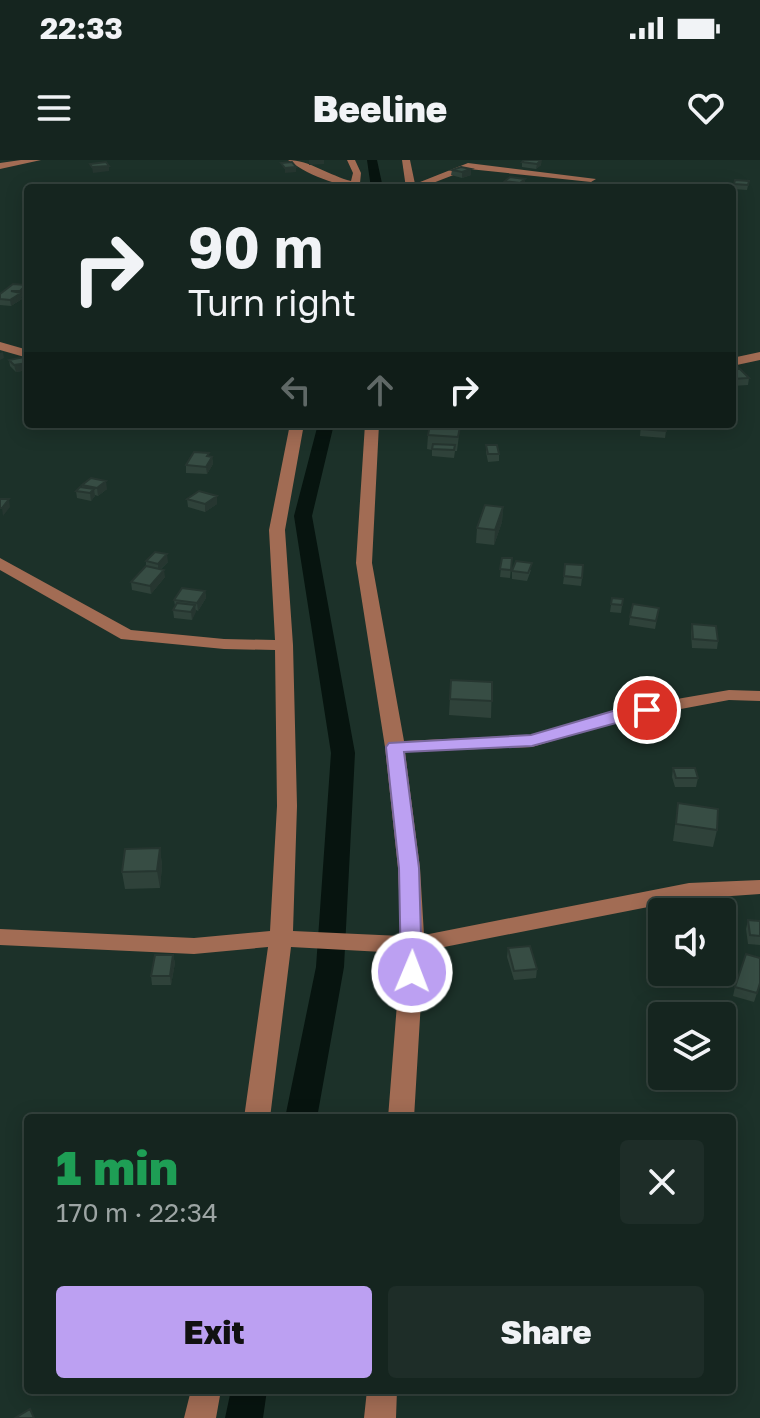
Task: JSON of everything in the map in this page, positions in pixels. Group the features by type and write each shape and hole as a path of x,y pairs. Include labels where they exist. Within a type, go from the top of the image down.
{"street":[{"path":"0,166 37,160"},
{"path":"292,160 346,184"},
{"path":"351,160 357,173 356,184"},
{"path":"406,160 411,184"},
{"path":"422,184 468,166 591,179"},
{"path":"0,346 24,353"},
{"path":"736,361 760,356"},
{"path":"258,1114 281,938 287,806 284,645 277,530 296,428"},
{"path":"371,428 364,563 395,747 409,868 413,945 401,1114"},
{"path":"0,563 127,635 224,644 284,645"},
{"path":"395,747 532,741 619,715 729,695 760,696"},
{"path":"0,937 194,946 281,938 413,945 689,891 760,887"},
{"path":"200,1418 205,1394"},
{"path":"380,1418 382,1394"}],"building":[{"path":"541,160 537,164 522,162"},
{"path":"106,162 109,166 92,167 90,164"},
{"path":"292,162 296,167 285,168 281,163"},
{"path":"461,167 471,169 462,172 452,170"},
{"path":"510,177 525,179 520,183 505,181"},
{"path":"735,180 749,181 748,185 734,184"},
{"path":"13,284 24,285 20,291 11,291 21,293 10,300 0,299 0,294"},
{"path":"24,357 24,364 14,365 9,360"},
{"path":"736,369 740,369 749,378 736,379"},
{"path":"429,428 460,428 458,437 428,435"},
{"path":"666,428 666,431 641,429"},
{"path":"433,444 455,445 454,450 432,449"},
{"path":"486,445 497,445 499,454 488,454"},
{"path":"194,452 209,453 207,456 212,457 206,467 186,465"},
{"path":"91,478 106,481 97,488 82,485"},
{"path":"80,487 94,489 90,493 76,491"},
{"path":"199,491 217,496 205,504 187,499"},
{"path":"0,499 9,499 2,508 0,508"},
{"path":"485,505 503,507 495,530 477,528"},
{"path":"155,552 167,554 158,564 146,561"},
{"path":"502,558 512,558 511,570 500,569"},
{"path":"516,561 532,563 528,573 512,571"},
{"path":"565,564 583,565 582,578 564,576"},
{"path":"146,566 164,570 150,586 131,582"},
{"path":"182,588 205,591 197,603 174,600"},
{"path":"612,598 623,599 622,605 611,604"},
{"path":"177,603 195,605 191,612 173,610"},
{"path":"633,604 659,608 656,621 630,617"},
{"path":"692,624 716,626 718,641 693,639"},
{"path":"451,680 492,682 492,701 450,699"},
{"path":"673,768 695,768 698,778 676,778"},
{"path":"678,803 718,809 717,830 676,824"},
{"path":"160,848 157,871 122,872 125,849"},
{"path":"748,920 760,921 760,936 750,935"},
{"path":"530,946 537,969 514,971 508,948"},
{"path":"746,954 760,958 757,993 735,987"},
{"path":"155,955 173,955 170,976 151,976"},
{"path":"30,1409 34,1418 15,1418"}],"waterway":[{"path":"372,160 376,184"},
{"path":"302,1114 330,967 343,753 303,516 325,428"},
{"path":"244,1418 248,1394"}],"route":[{"path":"412,972 409,868 395,747 532,741 619,715 647,710"}]}
